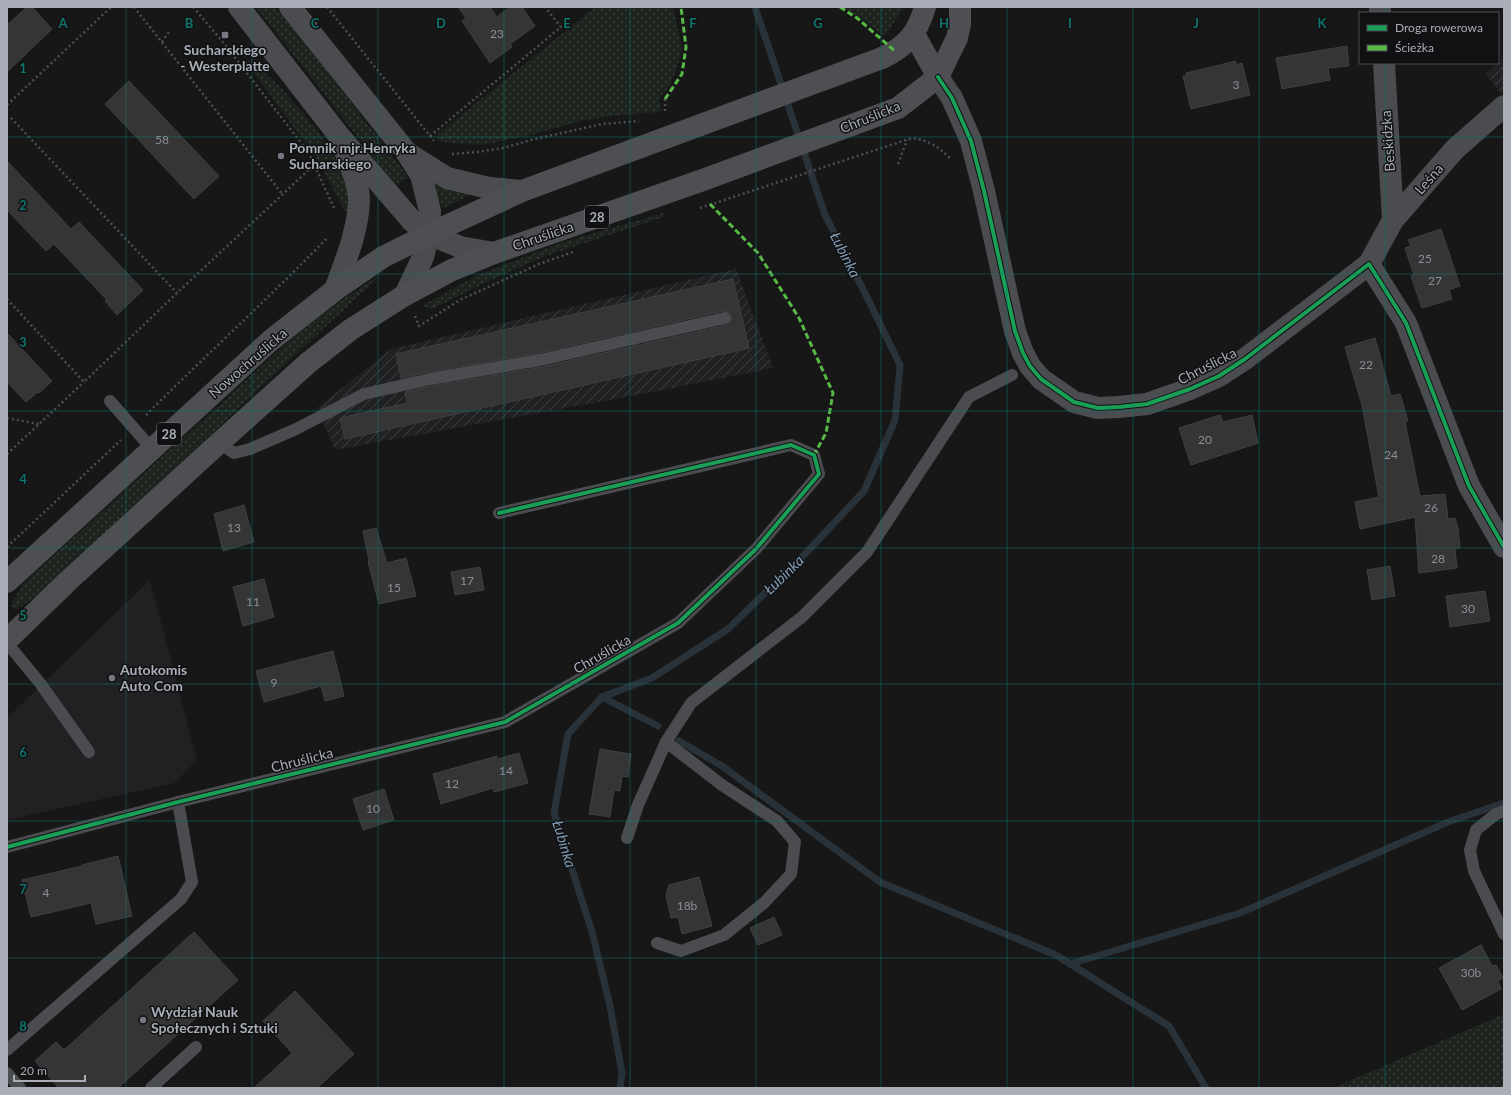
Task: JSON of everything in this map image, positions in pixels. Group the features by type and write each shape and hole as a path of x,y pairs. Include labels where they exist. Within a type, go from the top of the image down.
{"main road":[{"name":"28","path":"522,191 682,133 896,52 914,34 925,7"},
{"name":"28","path":"938,77 957,38 960,24 960,7"},
{"path":"914,34 938,77"},
{"name":"Chruślicka","path":"494,253 700,181 898,108 938,77"},
{"name":"Nowochruślicka","path":"7,582 270,341 335,290 383,257 522,191"},
{"name":"28","path":"7,642 68,581 308,363 350,330 408,303 452,270 494,253"}],"street":[{"path":"239,7 340,137 413,222 429,234 460,247 494,253"},
{"path":"290,7 407,153 421,175 430,211 429,234 408,303"},
{"name":"Beskidzka","path":"1384,64 1393,220"},
{"name":"Chruślicka","path":"938,77 952,98 971,142 984,191 1015,331 1023,353 1030,366 1041,379 1074,402 1098,408 1118,407 1147,404 1190,390 1219,376 1245,359 1369,264"},
{"name":"Leśna","path":"1369,264 1393,220 1455,149 1504,106"},
{"path":"335,290 353,234 359,201 356,183 340,137"},
{"path":"407,153 447,178 489,188 522,191"},
{"path":"1369,264 1406,323 1469,486 1504,547"}],"lane":[{"path":"219,443 234,453 250,449 294,430 364,394 430,379 540,360 725,318"},
{"path":"627,838 638,805 666,742 691,703 802,617 867,552 969,397 1012,375"},
{"path":"110,401 152,449"},
{"name":"Chruślicka","path":"7,847 178,802 506,722 678,623 756,548 819,474 814,455 792,445 499,514"},
{"path":"7,642 40,683 89,752"},
{"path":"657,943 681,951 724,935 764,902 791,874 795,842 777,821 722,785 666,742"},
{"path":"7,1050 181,899 192,882 178,802"},
{"path":"1504,811 1496,814 1476,830 1470,850 1474,871 1504,934"},
{"path":"151,1088 196,1047"},
{"path":"7,1073 20,1088"}],"path":[{"path":"7,106 111,7"},
{"path":"134,7 283,194"},
{"path":"193,7 310,153 337,214"},
{"path":"327,7 435,142"},
{"path":"430,136 561,27 545,7"},
{"path":"162,42 170,30"},
{"path":"664,99 666,118"},
{"path":"11,118 177,293"},
{"path":"451,154 503,148 602,124 645,121"},
{"path":"697,208 912,138"},
{"path":"898,164 907,140"},
{"path":"7,454 315,164"},
{"path":"7,547 252,314 329,236"},
{"path":"408,303 419,326 460,300 539,264 575,251"},
{"path":"7,299 84,382"},
{"path":"7,418 39,424"}],"shaded area":[{"path":"256,7 274,7 292,27 326,69 408,177 396,186"},
{"path":"673,7 682,48 677,68 669,87 659,98 661,112 619,115 584,120 534,134 483,145 441,142 437,138 438,134 594,8"},
{"path":"844,7 904,7 885,36"},
{"path":"1504,57 1504,91 1501,94 1486,74 1497,64 1499,64 1499,62"},
{"path":"251,60 282,89 317,130 347,178 349,210 345,211 317,159 246,62"},
{"path":"435,180 478,191 444,208 436,195 434,187"},
{"path":"663,213 663,217 543,257 491,280 432,309 422,306 474,277 557,244"},
{"path":"736,269 773,368 658,391 335,450 317,408 391,349"},
{"path":"383,273 39,595 15,610 10,605 24,583 288,342 336,304"},
{"path":"150,580 197,760 175,783 7,820 7,718"},
{"path":"1504,1014 1504,1088 1333,1088"}],"building":[{"path":"27,7 32,7 52,29 7,72 7,25"},
{"path":"458,7 490,7 497,17 510,7 522,7 535,26 510,44 512,47 490,63 462,21 466,18"},
{"path":"1347,46 1349,66 1328,68 1330,80 1282,89 1276,58"},
{"path":"1236,61 1236,65 1242,63 1250,95 1191,109 1183,76 1187,76 1186,73"},
{"path":"129,81 219,176 194,199 105,104"},
{"path":"7,161 71,229 79,222 143,290 117,315 105,301 107,300 54,244 46,251 7,210"},
{"path":"1441,229 1460,286 1449,290 1452,299 1422,308 1411,276 1414,275 1405,248 1411,246 1408,240"},
{"path":"733,279 749,348 345,439 340,418 407,403 405,392 431,386 542,367 727,325 730,323 732,317 730,313 723,311 539,353 401,378 396,354"},
{"path":"7,333 52,381 26,402 7,382"},
{"path":"1375,338 1391,396 1400,394 1408,421 1405,422 1420,496 1445,494 1448,519 1455,518 1458,528 1460,548 1455,549 1457,568 1419,573 1415,517 1360,529 1355,502 1379,497 1362,405 1345,347"},
{"path":"1220,415 1223,422 1252,415 1258,443 1191,465 1179,428"},
{"path":"244,505 254,542 223,551 214,514"},
{"path":"376,528 387,563 406,558 416,596 379,604 368,562 363,531"},
{"path":"1390,566 1395,596 1372,600 1367,570"},
{"path":"480,567 484,590 455,595 451,572"},
{"path":"264,579 274,617 243,626 233,587"},
{"path":"1485,591 1490,621 1450,627 1446,596"},
{"path":"333,651 344,696 325,701 321,686 264,702 256,671"},
{"path":"600,749 631,754 628,777 622,776 620,791 614,790 610,817 589,814"},
{"path":"519,753 528,783 494,792 493,788 441,804 433,774 497,756 498,759"},
{"path":"384,789 394,820 363,830 353,799"},
{"path":"118,856 132,916 96,924 91,903 31,917 22,880"},
{"path":"699,877 712,926 682,934 678,917 671,918 666,896 669,885"},
{"path":"774,917 782,935 758,945 750,928"},
{"path":"194,932 238,980 118,1088 59,1088 35,1061 56,1042 64,1050"},
{"path":"1481,945 1492,966 1496,965 1503,978 1498,981 1501,989 1462,1010 1439,968"},
{"path":"295,991 354,1054 317,1088 254,1088 292,1053 263,1021"}],"waterway":[{"name":"Łubinka","path":"620,1088 622,1073 610,1006 592,932 554,813 568,734 602,697 652,678 728,629 807,552 864,491 895,420 900,365 825,215 755,7"},
{"path":"602,697 658,726"},
{"path":"679,741 722,766 880,882 1056,955 1169,1026 1206,1088"},
{"path":"1070,964 1240,913 1448,822 1504,803"}],"marked path":[{"path":"665,99 682,74 686,47 681,7"},
{"path":"840,7 857,18 896,52"},
{"path":"710,204 758,253 799,318 833,393 826,433 814,455"}],"cycle path":[{"path":"938,77 952,98 971,141 984,191 1015,331 1023,353 1030,366 1041,379 1074,402 1098,408 1147,404 1190,389 1219,376 1245,359 1369,264 1406,323 1469,486 1504,547"},
{"path":"7,847 178,802 505,722 678,623 756,549 819,474 814,455 791,445 499,513"}],"place":[{"name":"Sucharskiego - Westerplatte","path":"225,35"},
{"name":"Pomnik mjr.Henryka Sucharskiego","path":"281,156"},
{"name":"Autokomis Auto Com","path":"112,678"},
{"name":"Wydział Nauk Społecznych i Sztuki","path":"143,1020"}]}
